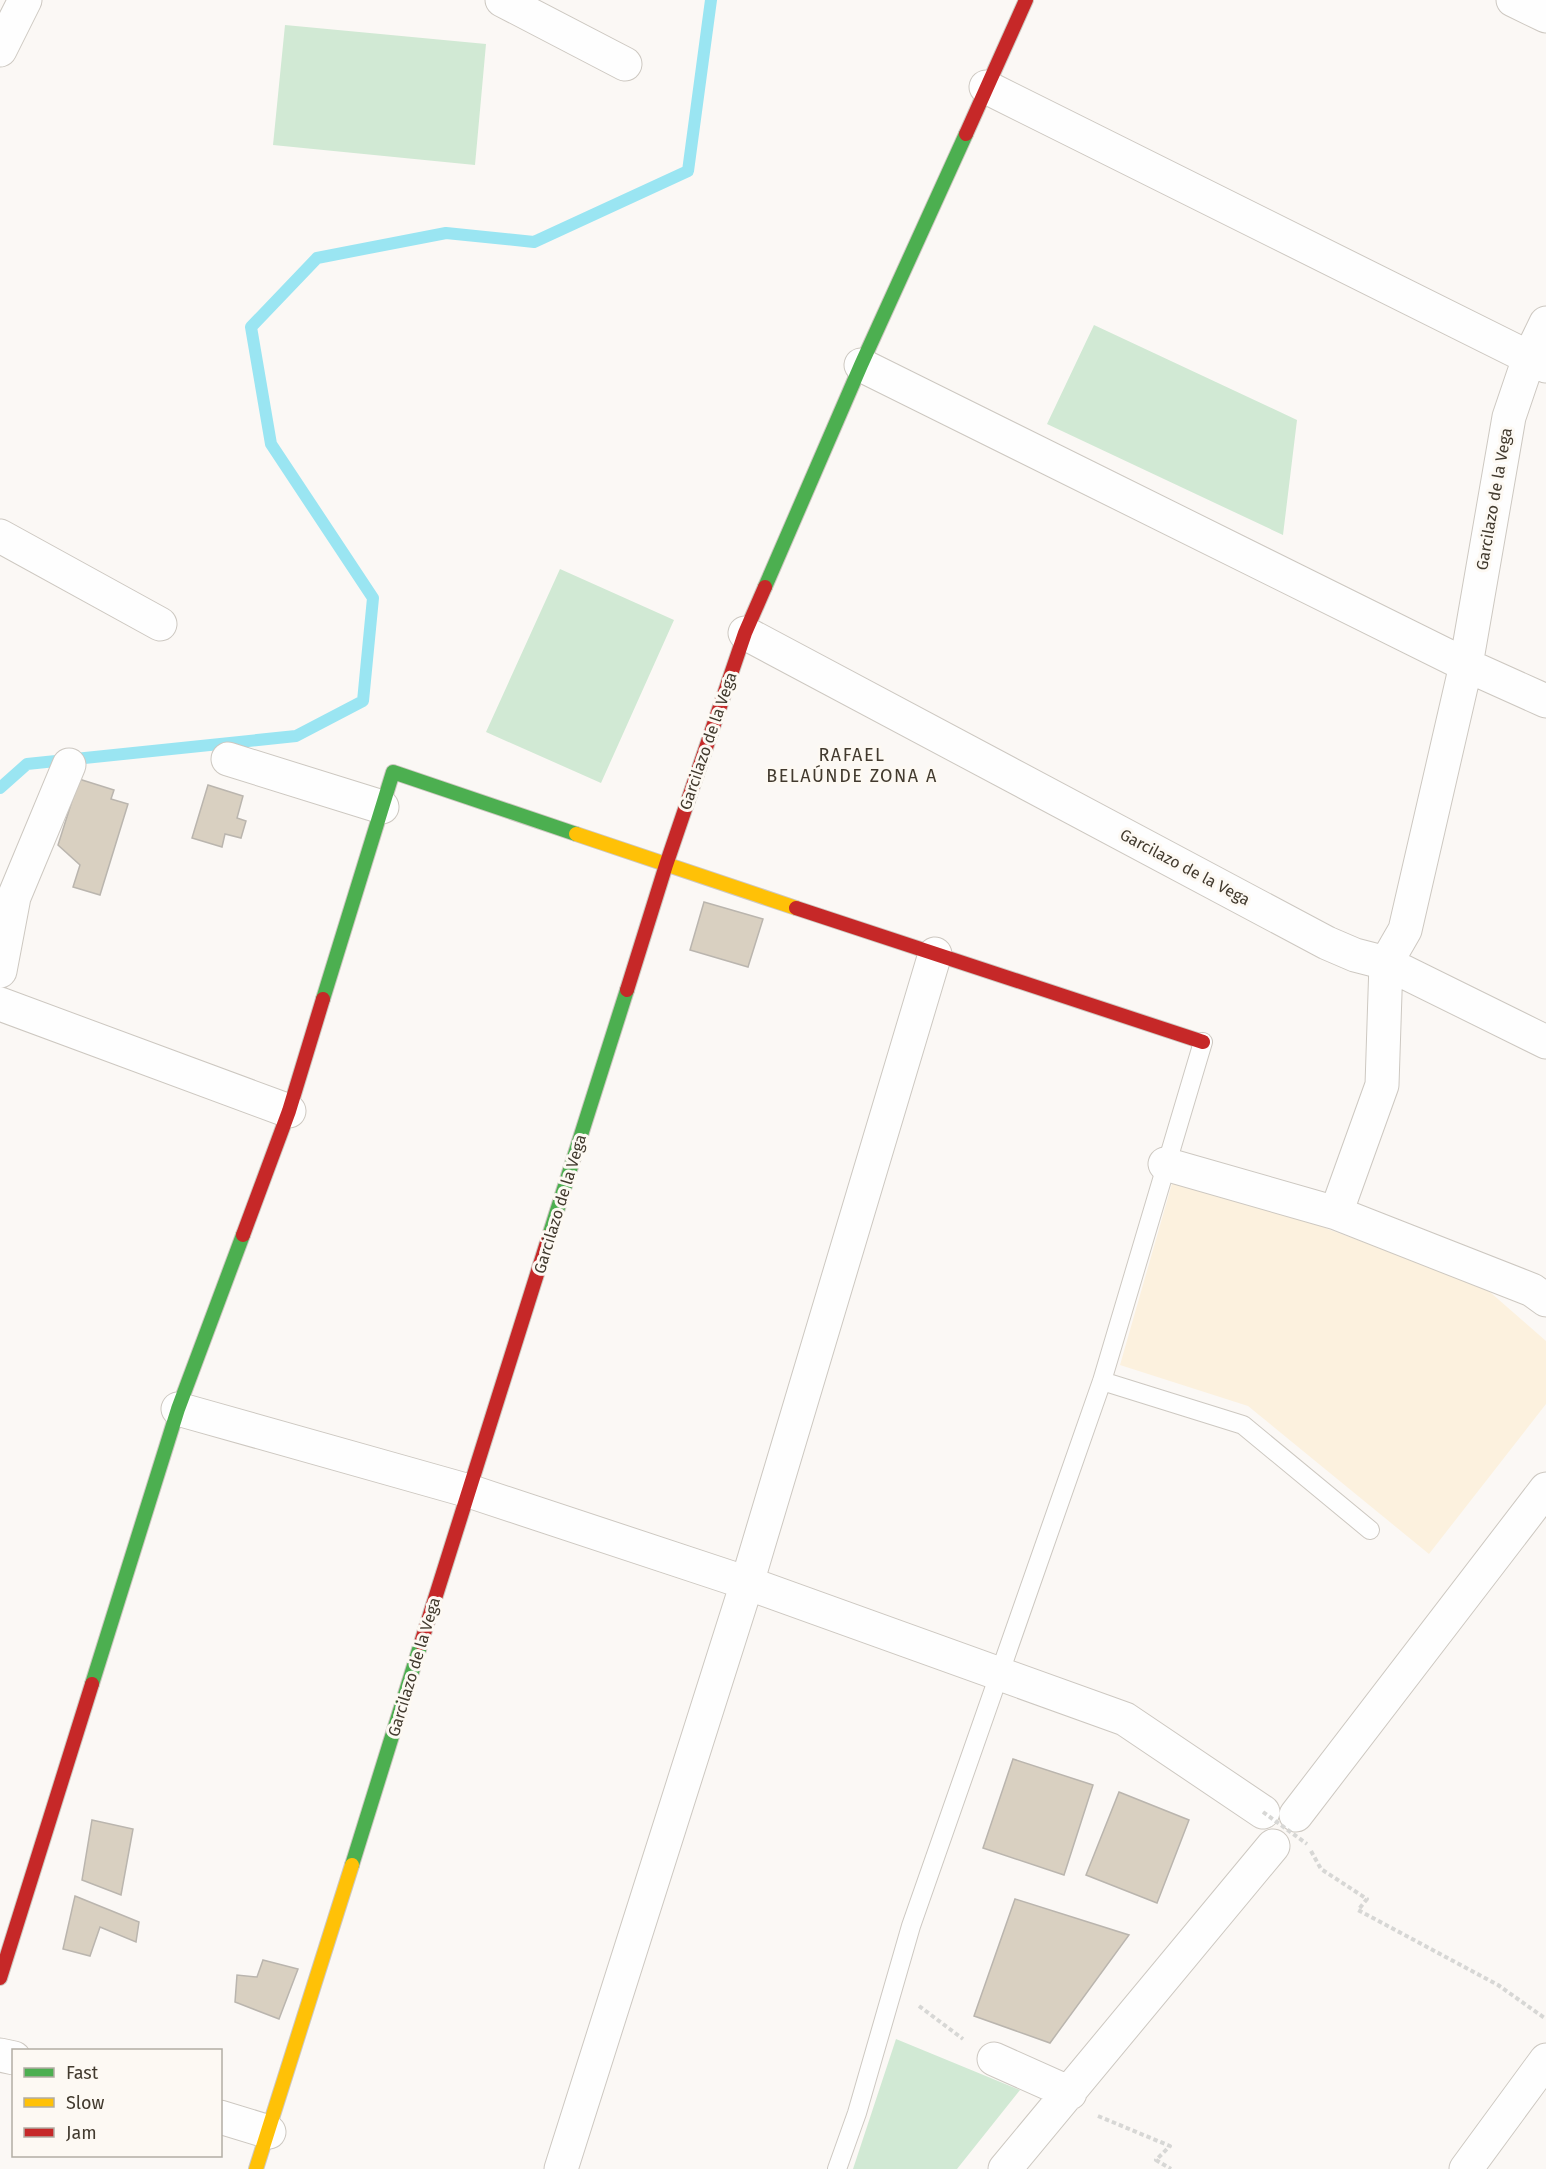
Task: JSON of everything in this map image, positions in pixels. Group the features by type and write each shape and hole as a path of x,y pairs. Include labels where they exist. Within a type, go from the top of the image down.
{"street":[{"path":"0,50 25,0"},
{"path":"502,0 626,64"},
{"path":"745,633 861,365 1026,0"},
{"path":"1513,0 1546,16"},
{"path":"986,87 1538,362"},
{"name":"Garcilazo de la Vega","path":"256,2169 666,865 745,633 1327,943 1386,963 1405,930 1466,664 1509,417 1538,362 1546,323"},
{"path":"861,365 1466,664 1546,701"},
{"path":"0,536 160,624"},
{"path":"228,759 381,807"},
{"path":"0,971 14,897 69,765"},
{"path":"0,1978 178,1409 289,1111 393,772 666,865 1203,1042"},
{"path":"561,2169 747,1583 935,954"},
{"path":"1336,1213 1382,1085 1386,963 1546,1042"},
{"path":"0,1004 289,1111"},
{"path":"1165,1164 1336,1213 1532,1290 1546,1300"},
{"path":"178,1409 469,1491 747,1583 1125,1719 1263,1812"},
{"path":"1301,1830 1546,1490"},
{"path":"1005,2169 1273,1846"},
{"path":"994,2059 1066,2097"},
{"path":"1466,2169 1546,2060"},
{"path":"222,2118 269,2132"}],"lane":[{"path":"837,2169 857,2113 911,1926 1102,1381 1203,1042"},
{"path":"1102,1381 1243,1425 1370,1530"}],"path":[{"path":"1263,1812 1301,1830 1321,1869 1367,1899 1358,1910 1498,1985 1546,2019"},
{"path":"894,1985 950,2031 994,2059"},
{"path":"1066,2097 1170,2146 1156,2160 1171,2169"}],"shaded area":[{"path":"1175,1173 1483,1286 1546,1341 1546,1404 1429,1554 1248,1406 1120,1365"}],"green space":[{"path":"285,25 486,44 475,165 273,145"},
{"path":"1094,325 1297,420 1283,535 1047,424"},
{"path":"560,569 674,620 601,783 486,732"},
{"path":"896,2039 1020,2090 957,2169 853,2169"}],"building":[{"path":"79,779 114,790 111,799 128,804 100,895 73,887 80,865 58,845"},
{"path":"208,785 243,796 237,818 246,821 241,838 225,834 222,847 192,838"},
{"path":"704,902 763,919 748,967 690,950"},
{"path":"1013,1759 1093,1785 1064,1875 983,1848"},
{"path":"1119,1792 1189,1820 1157,1903 1086,1875"},
{"path":"92,1820 133,1829 121,1895 82,1880"},
{"path":"75,1896 139,1922 136,1942 100,1927 90,1956 63,1949"},
{"path":"1015,1899 1129,1935 1050,2043 974,2016"},
{"path":"263,1960 298,1969 279,2019 235,2002 237,1975 257,1977"}],"waterway":[{"path":"0,788 27,764 296,736 363,701 373,598 271,444 251,327 317,258 446,233 534,242 688,171 711,0"}],"traffic: fast":[{"path":"765,587 861,365 966,134"},
{"path":"323,999 393,772 576,834"},
{"path":"549,1236 627,990"},
{"path":"92,1684 178,1409 243,1235"},
{"path":"352,1865 421,1643"}],"traffic: slow":[{"path":"576,834 796,908"},
{"path":"256,2169 352,1865"}],"traffic: jam":[{"path":"966,134 1026,0"},
{"path":"627,990 666,865 745,633 765,587"},
{"path":"796,908 1203,1042"},
{"path":"243,1235 289,1111 323,999"},
{"path":"421,1643 549,1236"},
{"path":"0,1978 92,1684"}],"district":[{"name":"RAFAEL BELAÚNDE ZONA A","path":"852,765"}]}
